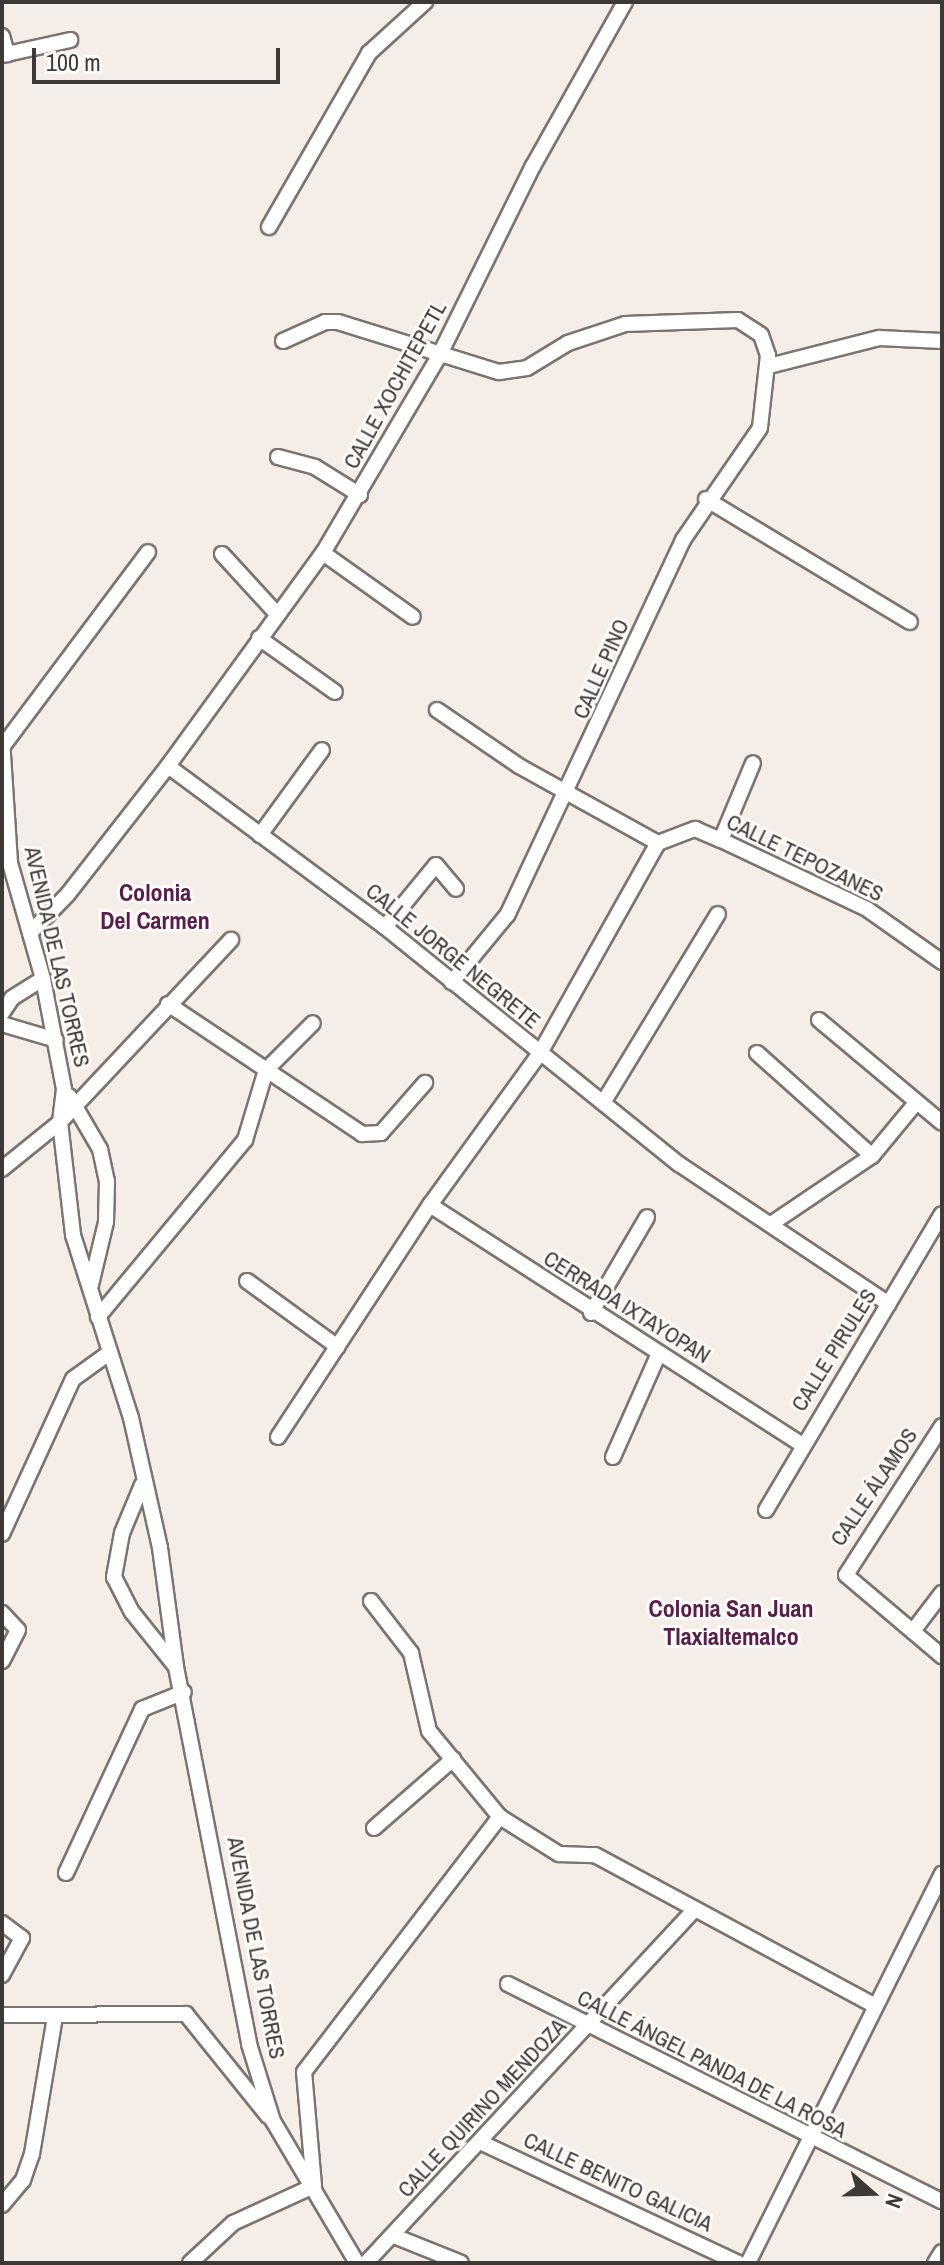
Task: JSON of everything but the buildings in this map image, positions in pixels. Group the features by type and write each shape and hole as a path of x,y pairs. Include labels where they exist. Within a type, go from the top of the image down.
{"street":[{"path":"269,227 369,53 425,2"},
{"name":"CALLE XOCHITEPETL","path":"168,766 276,613 323,553 360,495 438,358 533,166 625,2"},
{"path":"2,36 4,55 70,40"},
{"path":"283,341 338,322 438,358 499,372 527,368 568,343 625,324 738,320 761,335 769,366 879,338 942,341"},
{"name":"CALLE PINO","path":"452,982 507,915 706,499 760,428 769,366"},
{"path":"278,457 315,467 360,495"},
{"path":"706,499 910,622"},
{"path":"3,746 148,552"},
{"path":"323,553 413,617"},
{"path":"222,554 276,613"},
{"path":"259,638 335,692"},
{"path":"278,1437 430,1205 540,1053 658,843 568,793 437,710"},
{"name":"AVENIDA DE LAS TORRES","path":"2,739 6,864 30,933 56,1040 64,1089 60,1122 73,1235 131,1418 142,1485 160,1548 176,1667 184,1692 249,2044 273,2121 357,2263"},
{"path":"260,835 322,750"},
{"path":"721,840 753,763"},
{"path":"30,933 68,894 168,766"},
{"name":"CALLE JORGE NEGRETE","path":"168,766 385,927 679,1164 889,1304"},
{"name":"CALLE TEPOZANES","path":"658,843 695,829 867,909 942,962"},
{"path":"385,927 436,865 456,889"},
{"path":"603,1103 718,914"},
{"path":"2,1169 60,1122 73,1103 231,940"},
{"path":"2,1013 12,998 43,979"},
{"path":"168,1004 266,1070 372,1135 425,1083"},
{"path":"819,1020 915,1104 942,1123"},
{"path":"98,1317 245,1140 266,1070 313,1023"},
{"path":"2,1024 56,1040"},
{"path":"757,1053 872,1156"},
{"name":"AVENIDA DE LAS TORRES","path":"64,1089 100,1149 107,1181 106,1222 90,1286"},
{"path":"771,1224 872,1156 915,1104"},
{"name":"CERRADA IXTAYOPAN","path":"430,1205 591,1313 801,1444"},
{"name":"CALLE PIRULES","path":"766,1510 801,1444 942,1214"},
{"path":"591,1313 647,1217"},
{"path":"247,1281 338,1347"},
{"path":"2,1534 73,1379 109,1353"},
{"path":"613,1457 659,1353"},
{"name":"CALLE ÁLAMOS","path":"913,1631 846,1575 942,1426"},
{"name":"AVENIDA DE LAS TORRES","path":"142,1485 122,1533 114,1577 132,1612 176,1667"},
{"path":"942,1593 913,1631 942,1656"},
{"path":"371,1601 411,1653 422,1684 424,1720 500,1817 559,1854 595,1855 874,2005"},
{"path":"2,1613 18,1630 2,1661"},
{"path":"66,1873 142,1709 184,1692"},
{"path":"374,1828 453,1759"},
{"path":"190,2263 233,2223 314,2186 304,2072 500,1817"},
{"path":"748,2263 942,1874"},
{"name":"CALLE QUIRINO MENDOZA","path":"366,2263 694,1910"},
{"path":"2,1923 22,1938 2,1975"},
{"name":"CALLE ÁNGEL PANDA DE LA ROSA","path":"508,1984 586,2027 809,2139 942,2201"},
{"path":"2,2015 186,2014 273,2121"},
{"path":"2,2205 23,2180 32,2154 55,2016"},
{"name":"CALLE BENITO GALICIA","path":"480,2142 738,2263"},
{"path":"394,2236 461,2263"},
{"path":"935,2263 942,2252"}],"district":[{"name":"Colonia Del Carmen","path":"155,907"},
{"name":"Colonia San Juan Tlaxialtemalco","path":"731,1623"}]}
